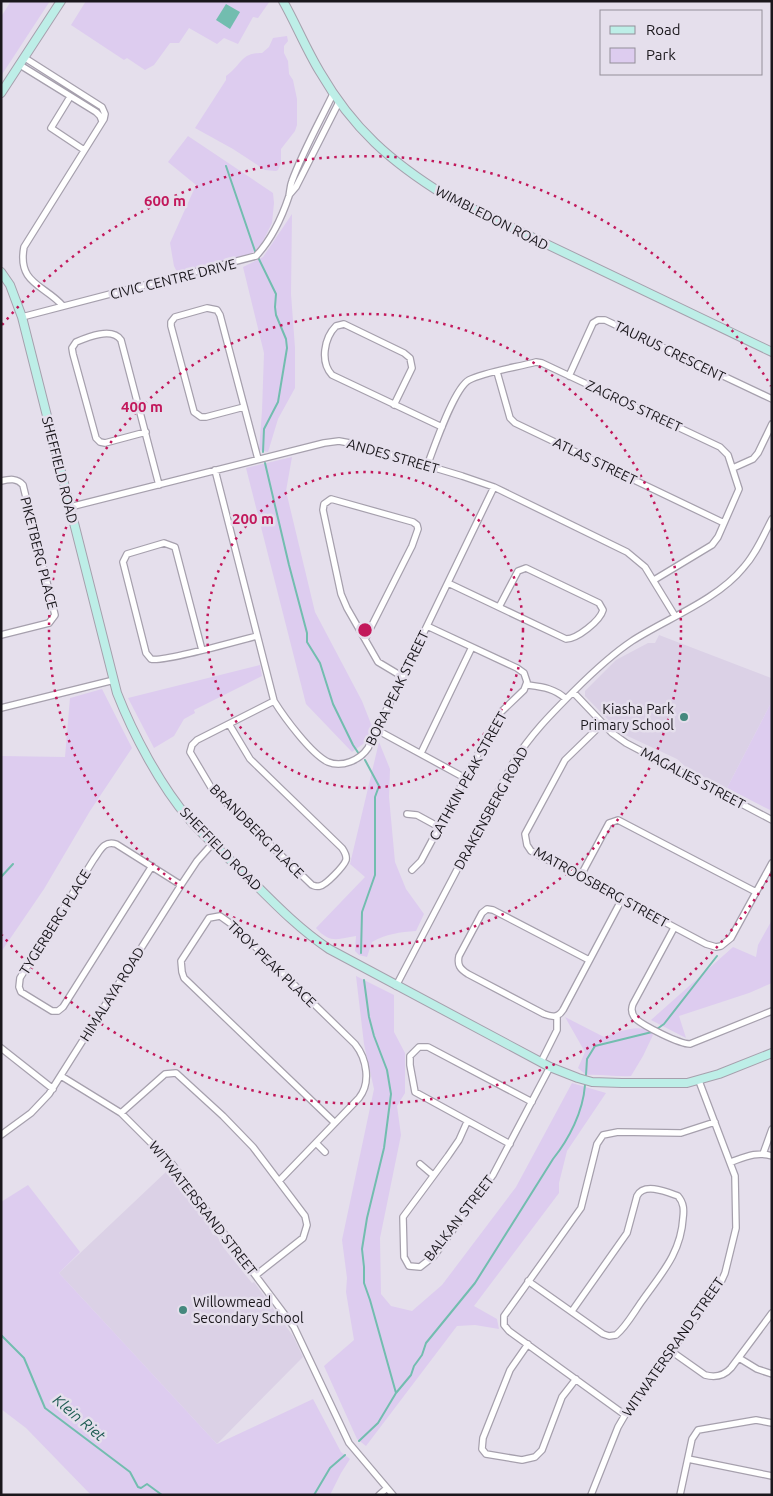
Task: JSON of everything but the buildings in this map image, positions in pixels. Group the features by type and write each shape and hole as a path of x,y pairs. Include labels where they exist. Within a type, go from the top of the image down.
{"street":[{"path":"1,93 62,1"},
{"name":"WIMBLEDON ROAD","path":"283,1 318,70 333,94 359,127 384,152 412,175 446,196 772,352"},
{"path":"23,62 70,87 102,107 105,114 23,250 23,259 30,279 63,306"},
{"path":"23,62 68,95 96,112 102,121"},
{"path":"70,87 68,95 51,128 84,150"},
{"name":"CIVIC CENTRE DRIVE","path":"289,196 291,183 333,94"},
{"name":"CIVIC CENTRE DRIVE","path":"22,317 256,256 268,242 289,196 339,102"},
{"name":"SHEFFIELD ROAD","path":"1,272 10,284 22,317 114,680 124,712 165,785 190,820 212,844 308,934 329,949 550,1068 578,1078 607,1083 670,1083 699,1081 772,1054"},
{"path":"244,408 206,417 201,417 194,412 171,326 171,322 175,317 207,308 219,312 258,459"},
{"name":"TAURUS CRESCENT","path":"569,376 593,323 598,320 605,320 772,399"},
{"path":"394,405 412,368 410,358 404,353 344,324 336,326 327,339 326,346 326,367 332,375 394,405 442,427"},
{"path":"146,432 105,443 100,442 96,438 73,354 72,348 76,342 108,333 113,333 120,337 146,432 159,485"},
{"name":"ZAGROS STREET","path":"428,466 442,427 460,390 466,382 539,362 720,448 727,453 739,489 724,523 712,545 654,580"},
{"name":"ATLAS STREET","path":"497,372 510,418 515,423 724,523"},
{"path":"733,468 753,460 772,424"},
{"name":"ANDES STREET","path":"70,507 324,442 339,441 494,487 627,552 641,563 654,580 675,616"},
{"name":"BORA PEAK STREET","path":"215,470 274,701 296,732 320,757 333,764 350,762 362,755 377,730 494,487"},
{"name":"PIKETBERG PLACE","path":"1,481 17,480 23,485 55,615 49,623 1,636"},
{"path":"365,639 412,546 418,529 417,525 410,521 331,499 324,504 323,510 341,594 347,608 378,662 403,677"},
{"name":"DRAKENSBERG ROAD","path":"396,986 513,764 540,724 615,653 726,585 742,570 757,550 772,519"},
{"path":"202,650 175,547 164,543 127,554 122,562 147,656 153,660 159,661 257,636"},
{"path":"448,584 556,635 569,639 576,637 596,620 603,610 599,603 526,568 518,571 499,607"},
{"path":"427,626 522,672 527,680 527,685 551,689 559,692 566,698"},
{"path":"421,753 472,647"},
{"path":"1,708 114,680"},
{"name":"CATHKIN PEAK STREET","path":"412,870 421,861 500,712 527,685"},
{"name":"MAGALIES STREET","path":"572,692 626,743 772,820"},
{"name":"BRANDBERG PLACE","path":"229,724 250,758 345,853 346,860 343,865 323,885 316,887 312,885 212,789 190,752 197,740 274,701"},
{"name":"MATROOSBERG STREET","path":"603,723 565,760 525,834 527,845 531,850 710,946 721,946 731,938 772,863"},
{"path":"377,730 465,778"},
{"path":"407,814 417,815 439,827"},
{"path":"580,877 609,823 618,820 756,892"},
{"name":"TYGERBERG PLACE","path":"152,866 63,1007 58,1011 52,1011 21,992 19,986 20,978 103,846 110,843 116,844 152,866 181,884"},
{"name":"HIMALAYA ROAD","path":"1,1135 31,1113 53,1089 181,884 212,844"},
{"path":"589,960 493,910 488,910 482,913 459,956 459,966 468,974 544,1014 552,1017 557,1016 563,1010 622,899"},
{"name":"TROY PEAK PLACE","path":"279,1181 316,1143 359,1098 366,1087 366,1074 361,1052 234,926 220,916 209,918 181,961 184,978 335,1123"},
{"path":"674,928 632,1004 632,1011 636,1019 682,1044 690,1044 772,1011"},
{"path":"541,1062 557,1030 557,1016"},
{"path":"510,1144 415,1092 410,1056 419,1047 435,1049 532,1102"},
{"path":"1,1048 53,1089"},
{"name":"BALKAN STREET","path":"467,1122 459,1140 403,1217 404,1257 407,1264 413,1268 420,1267 434,1256 493,1175 550,1068"},
{"path":"121,1113 165,1074 173,1072 178,1074 243,1136 305,1216 306,1229 303,1238 256,1275"},
{"name":"WITWATERSRAND STREET","path":"62,1076 121,1113 172,1164 300,1336 349,1443 394,1495"},
{"name":"WITWATERSRAND STREET","path":"591,1495 618,1427 625,1415 708,1300 725,1273 736,1228 736,1176 699,1081"},
{"path":"625,1415 509,1331 504,1325 503,1318 508,1308 581,1208 597,1144 603,1135 613,1132 681,1133 715,1122"},
{"path":"763,1154 772,1129"},
{"path":"316,1143 324,1152"},
{"path":"731,1162 753,1154 772,1156"},
{"path":"420,1164 434,1175"},
{"path":"528,1281 603,1334 609,1336 618,1333 667,1267 676,1250 682,1231 683,1216 683,1206 678,1196 648,1188 641,1190 637,1196 627,1233 572,1311"},
{"path":"671,1351 706,1375 717,1377 727,1373 772,1313"},
{"path":"528,1344 510,1370 483,1438 482,1449 486,1454 522,1460 535,1457 542,1450 562,1397 576,1379"},
{"path":"739,1358 757,1369 772,1374"},
{"path":"680,1495 693,1435 699,1429 756,1420 772,1423"},
{"path":"688,1459 772,1476"},
{"path":"379,1495 387,1488"}],"shaded area":[{"path":"226,4 240,12 230,29 216,20"},
{"name":"Kiasha Park Primary School","path":"659,635 771,678 772,701 727,788 689,770 677,759 621,733 585,696 585,691 616,660 648,643 655,643"},
{"name":"Willowmead Secondary School","path":"168,1170 213,1229 211,1231 213,1235 216,1234 223,1247 252,1283 254,1282 293,1336 303,1357 217,1444 59,1273"}],"green space":[{"path":"11,1 50,1 1,76 1,17"},
{"path":"86,1 270,1 258,18 253,17 238,44 224,38 217,44 189,28 179,43 170,43 154,65 145,70 127,58 124,60 71,25"},
{"path":"287,36 288,41 284,46 284,53 288,61 289,74 293,80 297,99 297,125 295,131 281,149 281,163 278,170 265,170 233,149 195,128 226,80 226,76 245,57 255,53 262,53 269,47 273,38"},
{"path":"188,136 273,193 274,203 272,223 261,245 251,254 177,272 174,266 170,243 196,185 168,162"},
{"path":"292,214 291,294 295,348 295,388 278,419 268,452 259,450 264,353 243,267 263,257"},
{"path":"292,457 286,491 315,612 362,701 373,729 363,744 352,752 306,704 246,468"},
{"path":"260,665 262,676 194,710 195,713 184,719 174,736 154,748 128,698"},
{"path":"102,689 132,748 90,811 44,889 1,952 1,756 65,757 70,698"},
{"path":"772,701 772,811 727,788"},
{"path":"379,742 390,769 389,797 395,862 406,889 424,914 416,931 393,934 372,942 367,957 359,955 355,951 356,936 334,939 321,933 316,928 365,877 350,864"},
{"path":"772,920 772,983 749,993 679,1016 686,1038 651,1020 733,947 756,957 758,945"},
{"path":"356,976 394,995 394,1032 405,1053 405,1093 397,1106 401,1135 380,1238 381,1294 391,1306 412,1311 442,1285 516,1187 572,1083 606,1093 567,1151 559,1183 559,1193 474,1306 497,1319 499,1329 475,1325 457,1326 366,1446 357,1439 324,1366 354,1340 346,1292 347,1278 342,1240 374,1089 364,1044"},
{"path":"565,1017 604,1037 634,1028 646,1029 652,1032 653,1035 631,1076 586,1075 578,1068 585,1052"},
{"path":"28,1185 80,1252 59,1273 217,1444 313,1399 341,1452 350,1459 330,1495 91,1495 26,1428 1,1409 1,1202"}],"waterway":[{"path":"226,166 255,251 276,294 276,315 286,339 287,348 278,402 264,429 263,452"},
{"path":"265,463 307,633 307,642 320,663 333,704 359,754"},
{"path":"361,953 362,912 375,875 375,797 379,786 365,760"},
{"path":"1,877 13,864"},
{"path":"657,1029 664,1024 717,956"},
{"path":"359,1441 378,1423 396,1393 364,1283 362,1249 367,1218 384,1148 391,1094 387,1070 369,1017 364,980"},
{"path":"586,1075 587,1059 595,1046 652,1032"},
{"path":"396,1393 411,1375 426,1343 475,1283 564,1143 578,1115 585,1085"},
{"name":"Klein Riet","path":"1,1335 24,1358 45,1408 130,1472 138,1487 141,1488 147,1484 162,1495"},
{"path":"314,1495 330,1468 345,1455"}],"place":[{"name":"Kiasha Park Primary School","path":"684,717"},
{"name":"Willowmead Secondary School","path":"183,1310"}]}
